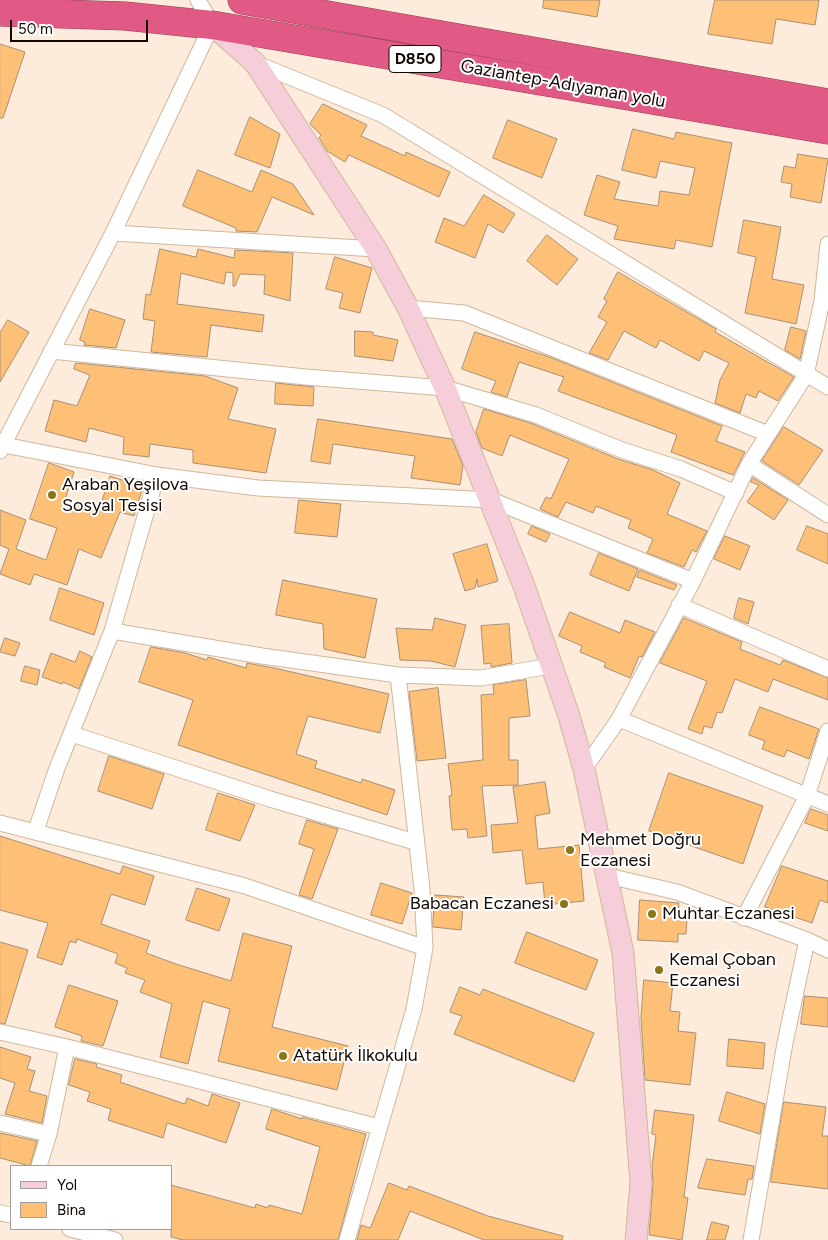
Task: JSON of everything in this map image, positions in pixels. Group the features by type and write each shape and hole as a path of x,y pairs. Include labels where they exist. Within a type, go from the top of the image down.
{"highway":[{"name":"Gaziantep-Adıyaman yolu","path":"242,0 340,8 828,103"},
{"name":"Gaziantep-Adıyaman yolu","path":"0,12 125,16 212,25 828,130"}],"street":[{"path":"198,0 212,25 255,63 376,249 408,308 445,388 524,586 550,666 569,716 584,769 623,953 641,1183 636,1240"},
{"path":"212,25 112,233 2,448 157,475 258,488 491,500 693,581"},
{"path":"255,63 383,115 828,387"},
{"path":"112,233 376,249"},
{"path":"584,769 618,718 693,581 750,464 806,375 825,302 828,244"},
{"path":"408,308 464,313 768,434"},
{"path":"51,351 306,377 445,388 536,415 622,450 681,469 736,493"},
{"path":"750,464 828,515"},
{"path":"36,830 112,631 157,475"},
{"path":"679,605 828,669"},
{"path":"112,631 262,656 398,674 481,678 550,666"},
{"path":"347,1240 414,1009 425,948 422,889 415,842 398,674"},
{"path":"618,718 828,804"},
{"path":"744,918 807,796 828,731"},
{"path":"72,734 270,799 415,842"},
{"path":"0,823 36,830 245,886 425,948"},
{"path":"608,876 676,892 807,940 828,950"},
{"path":"750,1240 785,1043 807,940"},
{"path":"0,1032 67,1047 379,1127"},
{"path":"38,1165 49,1134 67,1047"},
{"path":"0,1123 49,1134"},
{"path":"74,1230 115,1240"}],"building":[{"path":"544,0 600,0 597,17 543,8"},
{"path":"715,0 819,0 815,25 776,19 772,44 708,34"},
{"path":"0,44 25,52 3,118 0,118"},
{"path":"323,104 367,125 361,136 405,156 406,152 450,172 439,197 349,155 345,162 327,151 319,138 321,135 310,124"},
{"path":"250,117 280,134 270,168 235,155"},
{"path":"508,120 557,139 542,178 493,158"},
{"path":"633,129 674,139 676,132 732,143 712,247 676,240 674,249 614,239 618,226 584,215 597,175 620,182 614,199 658,206 660,191 689,195 695,168 660,161 656,178 622,170"},
{"path":"798,154 828,159 821,203 790,197 792,184 781,182 784,166 795,168"},
{"path":"198,170 252,192 261,170 293,184 314,215 272,197 257,232 236,231 236,228 183,206"},
{"path":"484,195 515,214 503,233 488,224 475,258 435,242 444,218 464,226"},
{"path":"744,220 781,227 772,279 804,285 796,324 745,313 756,257 738,253"},
{"path":"547,235 578,259 557,285 527,261"},
{"path":"160,249 196,257 198,249 234,258 235,250 293,253 290,301 264,294 265,275 240,274 235,286 233,286 233,273 226,272 224,284 181,273 177,304 264,315 262,332 211,325 207,357 151,352 155,321 143,319 146,294 150,295"},
{"path":"335,257 372,268 360,313 339,308 343,293 326,289"},
{"path":"618,272 716,329 715,332 794,377 778,401 759,391 756,398 746,394 740,413 715,403 720,380 729,363 704,351 699,361 660,340 656,348 624,331 608,360 589,353 607,322 598,317 607,301 604,299"},
{"path":"90,309 125,320 116,348 84,345 85,342 80,340"},
{"path":"8,320 29,332 0,382 0,333"},
{"path":"791,327 806,331 800,359 785,350"},
{"path":"355,331 373,332 373,335 398,340 393,361 355,356"},
{"path":"475,332 552,358 722,426 716,441 745,452 733,475 671,452 677,435 558,391 564,377 519,362 507,397 491,392 496,381 462,369"},
{"path":"76,363 205,376 238,388 228,419 276,429 266,473 193,463 193,450 150,444 149,457 123,454 124,437 89,428 86,442 45,431 54,400 77,406 90,375 74,369"},
{"path":"276,383 314,387 313,406 275,404"},
{"path":"484,409 533,424 618,459 653,470 680,483 667,514 707,531 696,552 692,550 684,567 647,553 653,539 628,528 631,520 596,506 593,513 566,502 558,517 540,509 546,497 551,499 569,459 510,435 502,456 482,448 476,432"},
{"path":"318,419 452,439 463,466 460,485 411,478 415,456 333,444 330,464 311,461"},
{"path":"784,427 823,450 799,485 762,461"},
{"path":"49,463 74,472 65,500 98,513 110,476 143,487 134,516 120,512 101,558 79,549 67,585 34,574 30,585 0,574 9,549 0,545 0,510 26,520 16,549 46,560 57,528 30,519"},
{"path":"753,478 788,500 774,520 747,502 759,485 751,482"},
{"path":"299,500 341,504 337,537 295,533"},
{"path":"532,526 550,534 546,542 528,534"},
{"path":"807,526 828,534 828,564 797,550"},
{"path":"725,536 750,546 740,570 714,559"},
{"path":"487,544 498,581 478,587 477,579 475,588 465,591 453,554"},
{"path":"599,553 638,569 629,591 590,575"},
{"path":"640,570 677,585 674,590 637,577"},
{"path":"283,580 377,599 365,658 324,649 323,624 276,615"},
{"path":"60,588 104,603 94,635 50,620"},
{"path":"739,598 754,602 748,624 734,618"},
{"path":"570,612 620,633 625,620 655,632 642,657 639,656 630,678 604,667 606,663 580,652 582,646 559,636"},
{"path":"435,618 466,625 455,667 431,661 400,660 396,628 432,630"},
{"path":"684,618 742,642 740,649 780,665 783,660 828,678 828,700 773,679 768,692 735,679 722,713 717,712 712,728 704,726 702,734 688,729 707,681 660,663"},
{"path":"509,624 512,663 491,667 491,663 484,664 481,626"},
{"path":"5,638 20,643 15,656 0,652"},
{"path":"151,647 185,653 207,660 208,657 246,668 247,663 274,668 389,694 380,733 308,716 296,754 317,761 315,768 361,783 362,779 395,790 387,815 178,745 193,700 139,682"},
{"path":"80,651 92,657 79,689 63,682 62,684 42,677 51,653 75,662"},
{"path":"25,666 40,670 37,685 21,681"},
{"path":"526,680 530,716 509,718 509,760 518,760 518,785 482,786 487,836 468,838 467,829 452,830 449,796 452,795 448,764 483,760 481,695 494,694 493,685"},
{"path":"438,688 446,758 417,761 409,692"},
{"path":"760,707 819,729 809,759 787,750 784,757 762,749 765,741 749,735"},
{"path":"109,756 164,774 152,809 98,791"},
{"path":"669,773 763,806 743,864 649,831"},
{"path":"545,782 550,813 535,816 538,849 579,845 584,901 545,905 543,882 526,884 522,850 493,853 491,825 518,823 513,787"},
{"path":"218,793 255,805 240,841 206,830"},
{"path":"811,809 828,815 828,831 805,823"},
{"path":"307,820 338,829 312,899 299,895 314,849 299,844"},
{"path":"0,836 120,874 123,866 154,876 145,905 111,894 101,924 150,941 146,953 231,981 243,933 292,946 272,1027 348,1046 337,1090 218,1061 230,1009 203,1001 188,1064 160,1057 172,1004 140,992 145,980 125,973 127,968 115,963 118,954 77,939 76,943 70,941 62,965 37,957 48,923 0,910"},
{"path":"782,866 828,881 828,903 820,900 812,923 765,907"},
{"path":"381,883 412,893 402,924 371,915"},
{"path":"197,888 230,899 219,931 186,920"},
{"path":"435,895 464,897 461,930 433,927"},
{"path":"640,900 679,903 678,918 687,919 686,934 678,934 678,942 638,940"},
{"path":"527,932 598,960 586,990 515,963"},
{"path":"0,942 28,950 5,1024 0,1023"},
{"path":"644,980 673,983 670,1011 680,1012 678,1031 696,1033 690,1085 645,1080 641,1018"},
{"path":"69,985 118,1001 103,1046 81,1041 82,1036 55,1027"},
{"path":"460,987 480,995 483,989 594,1033 574,1082 454,1034 462,1016 450,1012"},
{"path":"805,996 828,998 828,1027 801,1024"},
{"path":"729,1039 765,1043 763,1069 727,1066"},
{"path":"0,1047 31,1057 27,1069 35,1071 29,1091 47,1096 42,1123 5,1114 15,1083 0,1078"},
{"path":"75,1059 97,1064 96,1067 122,1075 120,1082 185,1104 187,1098 208,1106 212,1094 240,1103 226,1143 167,1123 163,1138 108,1120 111,1109 87,1101 90,1092 69,1085"},
{"path":"727,1092 765,1104 760,1134 719,1121"},
{"path":"784,1102 826,1107 822,1136 828,1136 828,1189 771,1182"},
{"path":"272,1109 302,1119 302,1117 366,1134 338,1240 183,1240 171,1237 172,1185 255,1208 256,1204 268,1208 269,1205 302,1214 320,1147 266,1129"},
{"path":"655,1110 694,1115 684,1197 688,1198 682,1240 649,1235 653,1184 652,1166 656,1135 652,1134"},
{"path":"0,1133 37,1141 30,1165 0,1158"},
{"path":"707,1159 754,1166 752,1179 748,1179 745,1195 698,1188"},
{"path":"389,1183 407,1190 409,1186 488,1216 563,1236 562,1240 484,1240 410,1211 398,1240 357,1240 361,1225 370,1228"},
{"path":"712,1222 729,1226 725,1240 707,1240"}],"place":[{"name":"Araban Yeşilova Sosyal Tesisi","path":"52,495"},
{"name":"Mehmet Doğru Eczanesi","path":"570,850"},
{"name":"Babacan Eczanesi","path":"564,904"},
{"name":"Muhtar Eczanesi","path":"652,914"},
{"name":"Kemal Çoban Eczanesi","path":"659,970"},
{"name":"Atatürk İlkokulu","path":"283,1056"}]}
